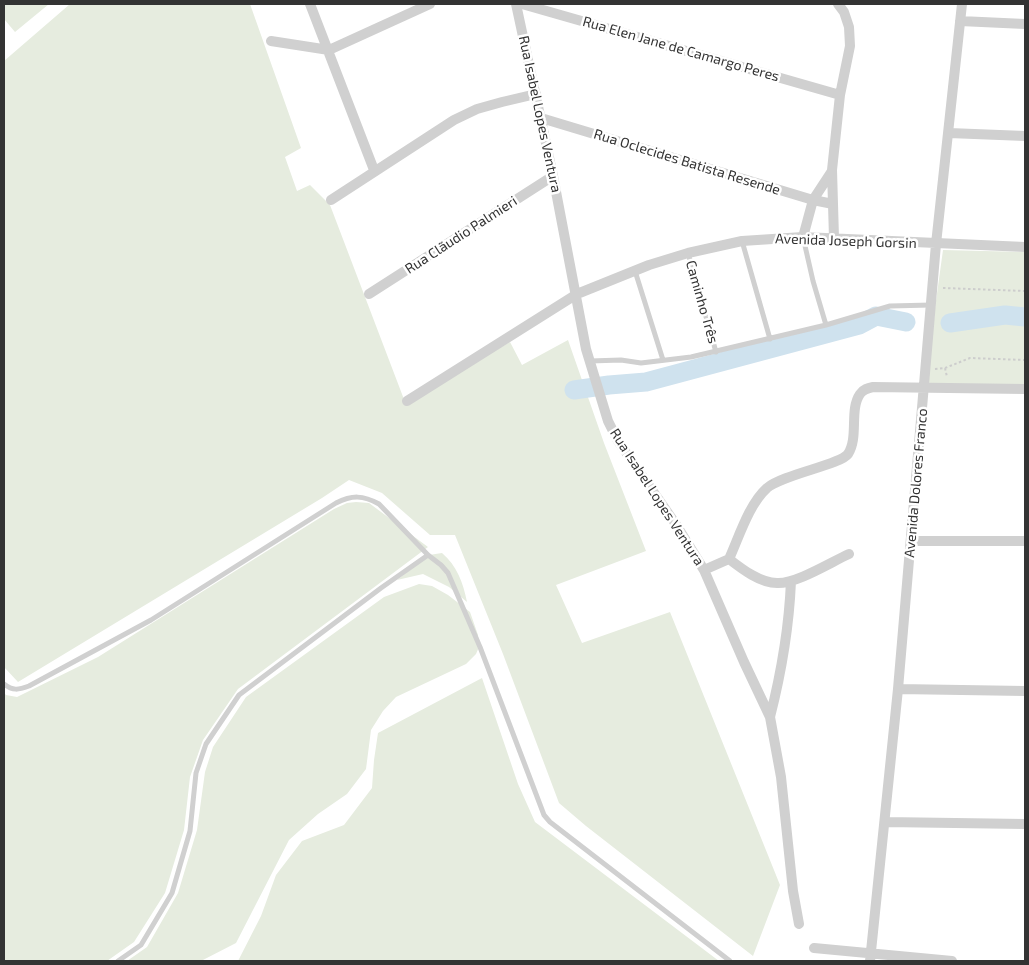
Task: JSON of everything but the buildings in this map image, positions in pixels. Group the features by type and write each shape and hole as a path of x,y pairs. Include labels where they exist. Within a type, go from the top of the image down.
{"street":[{"path":"310,4 374,170"},
{"path":"271,41 329,50 430,4"},
{"name":"Rua Isabel Lopes Ventura","path":"516,4 590,361 601,400 608,421 618,441 675,523 704,570 770,717 781,776 793,891 799,924"},
{"name":"Rua Elen Jane de Camargo Peres","path":"522,4 840,95"},
{"path":"834,238 832,170 840,95 850,46 849,27 844,12 838,4"},
{"name":"Avenida Dolores Franco","path":"870,957 912,541 936,244 962,4"},
{"path":"960,21 1025,24"},
{"path":"330,200 454,120 477,109 536,94"},
{"name":"Rua Oclecides Batista Resende","path":"541,118 813,200 833,204"},
{"path":"949,133 1025,136"},
{"path":"803,237 813,200 832,170"},
{"name":"Rua Clãudio Palmieri","path":"369,294 553,176"},
{"name":"Avenida Joseph Gorsin","path":"407,401 577,294 666,258 742,241 803,237 1025,248"},
{"path":"704,570 729,559 756,500 768,488 784,478 847,456 852,444 859,394 865,389 873,387 1025,389"},
{"path":"912,541 1025,541"},
{"path":"729,559 746,572 776,584 792,581 849,554"},
{"path":"770,717 780,679 789,624 792,581"},
{"path":"898,689 1025,691"},
{"path":"885,822 1025,824"},
{"path":"814,948 870,957 952,961"}],"lane":[{"path":"803,237 826,325"},
{"path":"742,241 770,339"},
{"name":"Caminho Três","path":"688,253 716,352"},
{"path":"635,270 663,360"},
{"path":"590,361 621,360 641,363 716,352 826,325 890,306 932,305"},
{"path":"4,684 11,689 19,690 29,686 151,620 328,508 347,498 368,498 379,504 448,573 480,647 544,815 550,822 730,961"},
{"path":"118,961 141,945 172,893 190,831 196,773 206,744 239,695 428,555"}],"path":[{"path":"933,286 938,288 1025,291"},
{"path":"929,370 946,368 970,358 1025,360"},
{"path":"946,368 947,377"}],"shaded area":[{"path":"4,4 49,4 15,32 4,19"},
{"path":"70,4 250,4 301,148 285,157 297,191 310,185 330,205 405,402 510,342 522,365 568,340 604,443 646,551 556,585 582,643 670,612 780,885 753,956 559,803 503,654 455,535 430,535 382,493 349,480 18,682 4,667 4,61"},
{"path":"943,250 1025,252 1025,386 928,385 935,308"},
{"path":"347,503 369,503 428,547 238,689 203,740 190,777 184,830 165,893 134,942 107,961 4,961 4,693 17,697 98,657 334,509"},
{"path":"442,553 452,563 459,575 467,602 449,587 423,574 397,580 429,555"},
{"path":"419,584 432,586 448,595 470,612 478,635 479,647 476,654 466,664 396,697 383,711 371,730 366,769 347,794 318,814 289,840 236,943 201,961 127,961 147,947 178,893 197,830 205,772 213,747 246,697 384,597"},
{"path":"482,678 518,784 535,822 719,961 238,961 261,916 276,875 302,841 344,825 372,788 378,733"}],"waterway":[{"path":"950,323 1005,315 1025,317"},
{"path":"574,390 646,382 859,325 876,316 906,322"}]}
